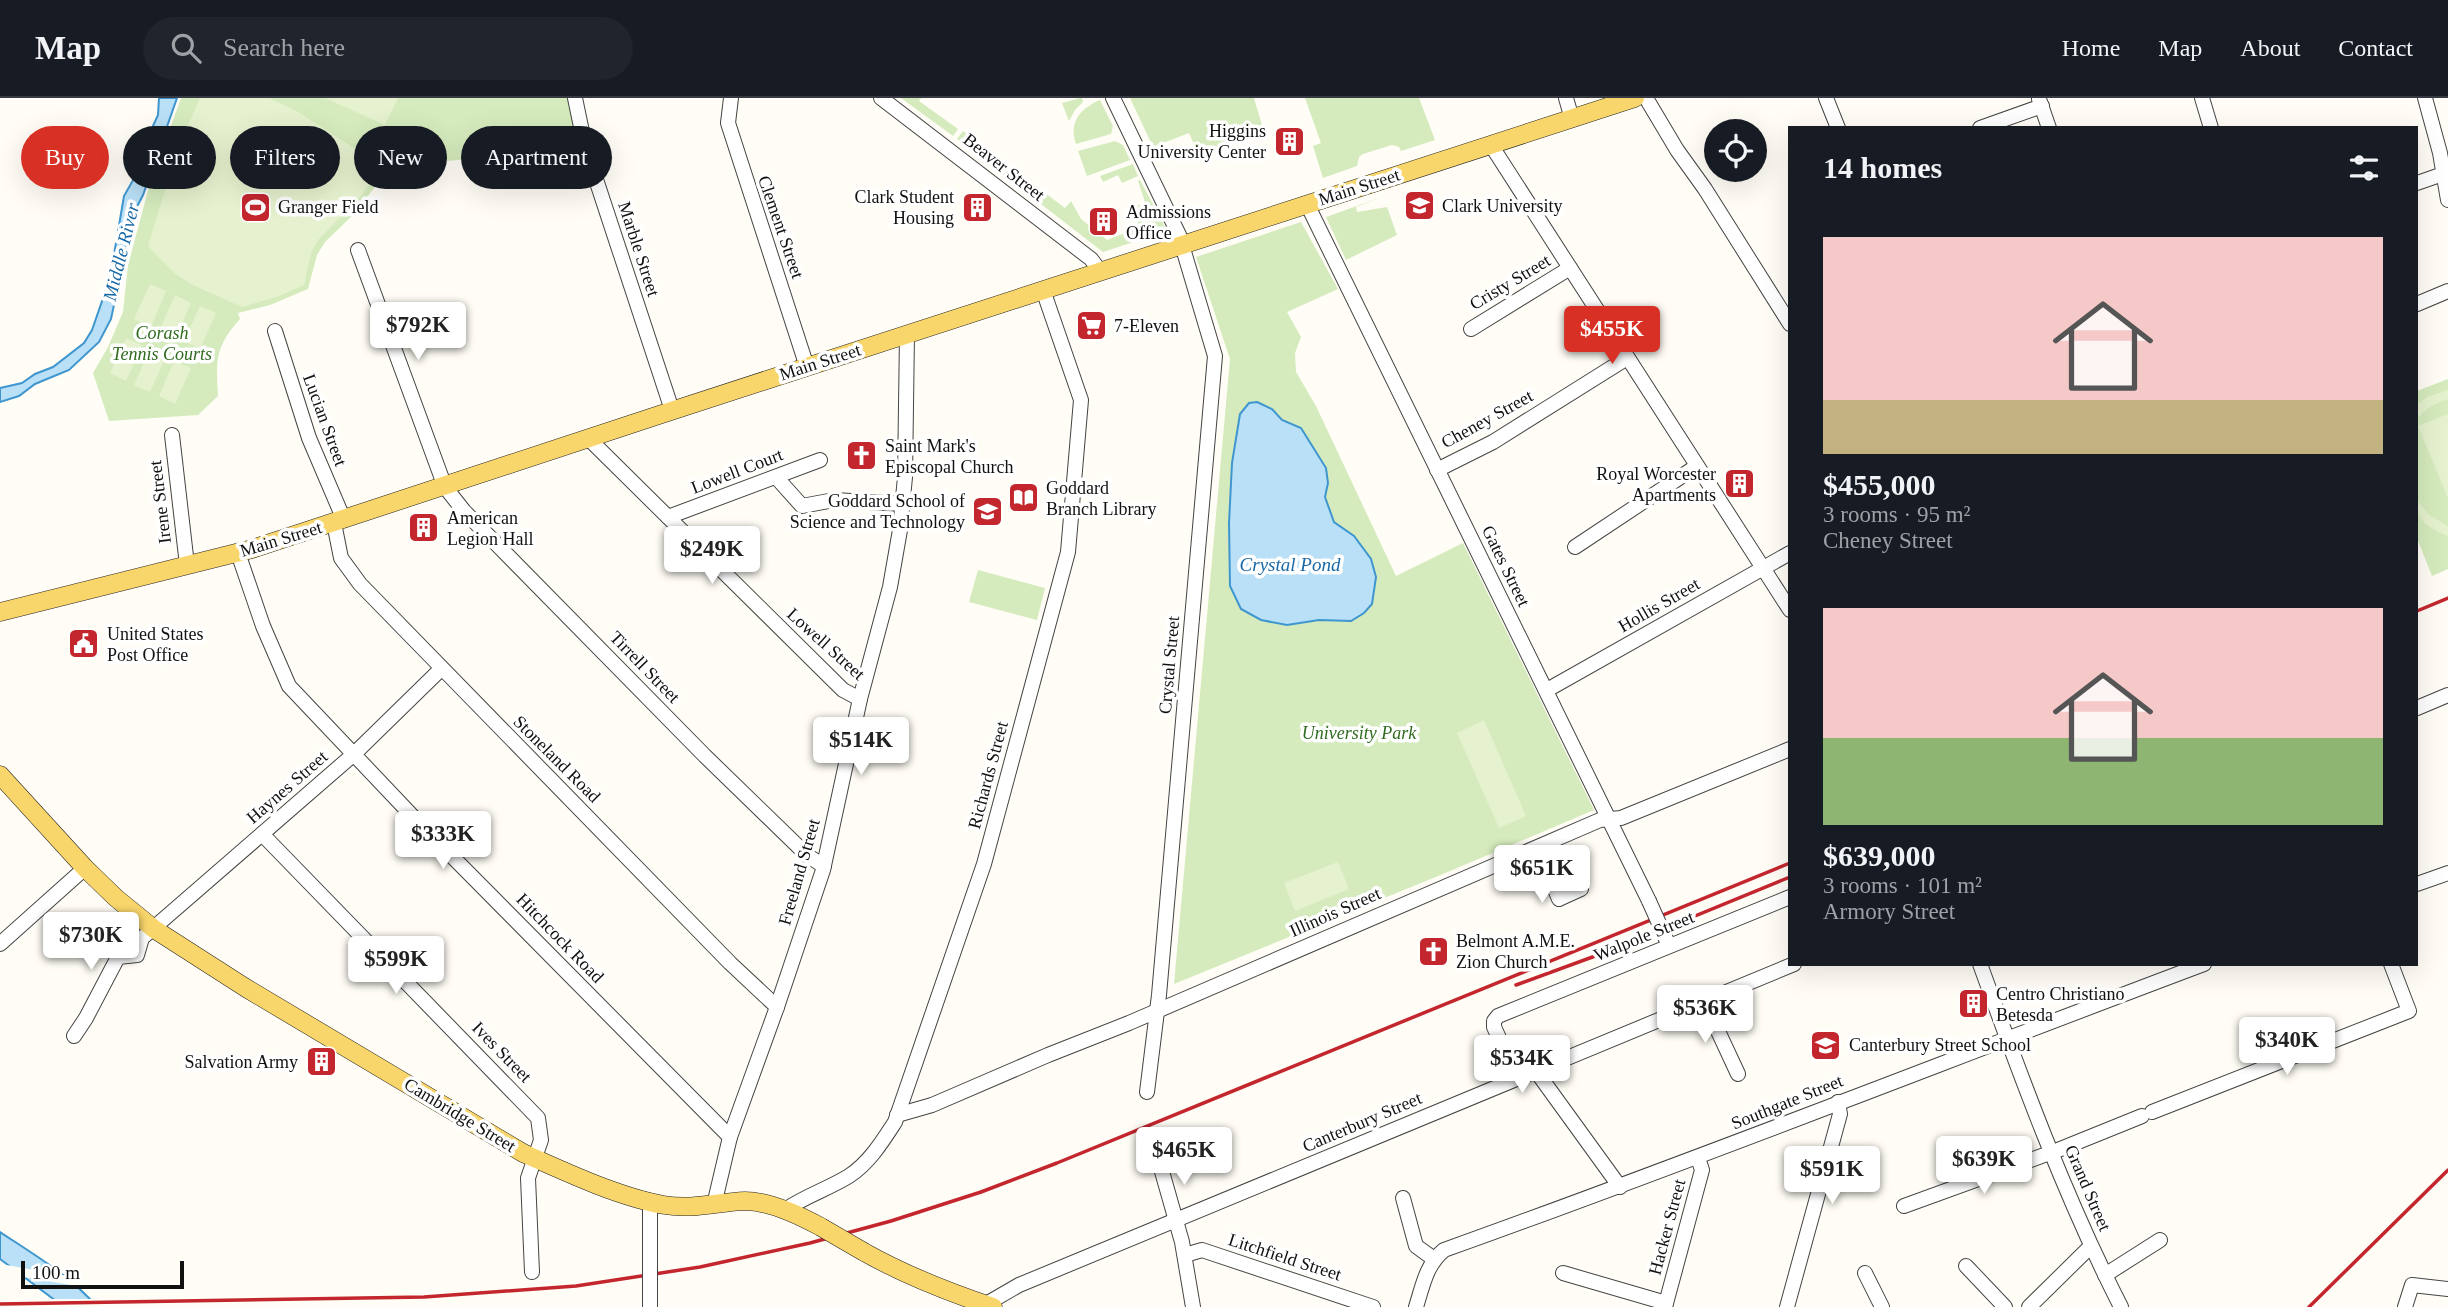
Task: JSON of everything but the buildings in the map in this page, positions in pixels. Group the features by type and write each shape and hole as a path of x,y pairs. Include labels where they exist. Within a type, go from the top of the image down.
{"main road":[{"name":"Main Street","path":"4,612 238,553 339,522 672,410 1635,98"},
{"name":"Cambridge Street","path":"0,775 85,868 154,929 246,988 536,1158 650,1202 680,1207 746,1201 785,1210 821,1227 896,1270 986,1306"}],"street":[{"name":"Marble Street","path":"576,98 585,146 672,410"},
{"name":"Clement Street","path":"731,98 728,123 807,367"},
{"name":"Beaver Street","path":"881,98 1091,259 1100,271"},
{"name":"Crystal Street","path":"1113,98 1181,244 1215,356 1157,1010 1147,1092"},
{"path":"1566,98 1572,120"},
{"path":"1646,98 1788,321"},
{"path":"1826,98 1837,126"},
{"path":"2202,98 2210,126"},
{"path":"2425,98 2444,152 2448,200"},
{"path":"1985,126 2040,102 2048,126"},
{"path":"1491,145 1788,607"},
{"path":"2418,183 2444,174"},
{"name":"Gates Street","path":"1307,204 1669,942"},
{"name":"Tirrell Street","path":"358,250 445,487 464,511 705,757 808,856 824,866"},
{"name":"Cristy Street","path":"1471,329 1570,268"},
{"name":"Richards Street","path":"785,1210 802,1198 849,1176 862,1166 883,1141 897,1115 984,864 1068,552 1081,400 1043,290"},
{"path":"2418,304 2448,291"},
{"name":"Lucian Street","path":"275,331 339,522"},
{"name":"Freeland Street","path":"714,1205 730,1137 778,1007 824,866 860,699 890,587 903,504 907,334"},
{"name":"Cheney Street","path":"1437,470 1493,442 1628,358"},
{"name":"Irene Street","path":"172,435 187,565"},
{"name":"Lowell Street","path":"589,439 843,691 860,699"},
{"name":"Lowell Court","path":"668,517 820,460"},
{"path":"1575,547 1697,466"},
{"path":"776,477 802,506 834,500 903,504"},
{"name":"Stoneland Road","path":"339,522 341,558 348,571 730,963 778,1007"},
{"name":"Hitchcock Road","path":"238,553 263,626 289,686 419,823 730,1137"},
{"name":"Hollis Street","path":"1547,690 1788,555"},
{"name":"Haynes Street","path":"74,1036 118,957 137,956 142,939 355,754 441,669"},
{"path":"2418,708 2448,695"},
{"name":"Illinois Street","path":"897,1115 932,1105 1600,820 1621,818 1788,750"},
{"name":"Ives Street","path":"262,834 538,1118 541,1140 528,1178 533,1272"},
{"path":"1538,848 1559,900 1581,889"},
{"path":"0,944 85,868"},
{"path":"2418,884 2448,873"},
{"name":"Walpole Street","path":"1517,1078 1494,1027 1498,1016 1669,942 1788,898"},
{"name":"Canterbury Street","path":"986,1306 1019,1285 1789,966"},
{"name":"Grand Street","path":"1981,966 2052,1152 2091,1246 2121,1307"},
{"name":"Southgate Street","path":"1434,1259 1444,1250 1698,1158 1838,1102 2199,966"},
{"path":"1904,1206 2052,1152 2409,1010 2392,966"},
{"path":"1704,1001 1738,1074"},
{"path":"1536,1071 1620,1187"},
{"path":"1787,1307 1840,1114 1838,1102"},
{"name":"Hacker Street","path":"1666,1305 1702,1170 1698,1158"},
{"path":"1159,1161 1185,1255 1193,1307"},
{"path":"1403,1198 1416,1245 1434,1259 1426,1274 1416,1307"},
{"path":"650,1202 650,1307"},
{"path":"2105,1275 2160,1240"},
{"path":"2029,1307 2091,1246"},
{"name":"Litchfield Street","path":"1185,1255 1202,1250 1373,1307"},
{"path":"1966,1266 2005,1307"},
{"path":"1563,1273 1666,1305"},
{"path":"1865,1273 1882,1307"},
{"path":"2404,1307 2412,1285 2448,1289"}],"green space":[{"name":"Corash Tennis Courts","path":"181,98 573,98 575,126 461,126 461,160 447,161 447,126 354,126 354,189 374,189 351,217 325,242 317,255 308,289 270,305 238,313 240,319 226,338 219,354 218,396 198,415 109,421 93,373 123,312 128,265 148,189 216,189 216,126 171,126"},
{"name":"Granger Field","path":"200,98 269,98 320,126 230,126 230,189 340,189 340,139 354,148 354,189 366,189 319,239 311,253 304,285 242,307 193,285 174,273 148,246 165,189 216,189 216,126 188,126"},
{"path":"325,98 398,98 385,125"},
{"path":"901,98 921,98 919,101 958,129 953,136"},
{"path":"1082,98 1083,102 1069,121 1062,103"},
{"path":"1130,98 1254,98 1264,132 1198,153 1189,133 1153,147"},
{"path":"1305,98 1419,98 1435,140 1401,151 1399,147 1392,145 1363,154 1359,157 1357,166 1323,178 1313,146 1321,143"},
{"path":"1100,100 1113,126 1111,134 1076,144 1074,129 1078,117 1087,107"},
{"path":"963,131 987,149 985,151 994,158 996,156 1065,208 1071,201 1081,219 1107,240 1140,227 1132,209 1145,202 1138,181 1140,180 1167,231 1103,252 957,139"},
{"path":"1115,141 1123,145 1130,160 1087,176 1078,151"},
{"path":"1133,164 1138,176 1122,183 1118,175 1103,182 1100,176"},
{"path":"1385,196 1356,207 1357,212 1387,207 1397,235 1346,260 1326,217"},
{"name":"University Park","path":"1301,222 1338,289 1287,312 1301,337 1295,353 1296,372 1316,406 1396,576 1463,543 1594,810 1174,984 1230,359 1196,257"},
{"path":"150,284 166,291 151,327 134,319"},
{"path":"175,295 191,303 176,338 159,331"},
{"path":"200,306 216,313 200,349 184,341"},
{"path":"126,338 142,345 126,381 110,373"},
{"path":"150,349 166,357 150,392 134,385"},
{"path":"174,361 191,368 175,404 159,396"},
{"path":"2448,379 2448,569 2432,576 2418,541 2418,391"},
{"path":"2448,390 2448,399 2426,409 2418,419 2418,404 2427,397"},
{"path":"2448,414 2448,498 2418,426"},
{"path":"2418,501 2429,515 2448,526 2448,536 2425,523 2419,514"},
{"path":"978,570 1045,588 1037,620 969,602"},
{"path":"1484,720 1526,816 1499,828 1457,733"},
{"path":"1338,862 1349,889 1295,911 1284,883"}],"water":[{"path":"159,98 177,98 167,126 153,126 158,115"},
{"name":"Middle River","path":"128,189 145,189 128,224 128,239 111,319 99,342 69,370 35,384 19,396 0,402 0,388 22,383 53,367 84,343 92,330 110,278 124,196"},
{"name":"Crystal Pond","path":"1257,402 1272,409 1282,420 1301,428 1326,468 1328,483 1325,497 1334,522 1354,536 1371,559 1376,577 1372,604 1351,621 1319,620 1287,625 1261,620 1241,609 1230,586 1232,463 1240,414 1249,403"},
{"path":"0,1232 64,1275 97,1307 64,1307 0,1259"}],"pier":[{"path":"1,1264 68,1276 83,1287 17,1276"},
{"path":"50,1299 95,1299 100,1307 58,1307"}],"railway":[{"path":"2418,611 2448,598"},
{"path":"0,1304 424,1297 576,1286 700,1267 810,1243 981,1192 1057,1163 1788,864"},
{"path":"1516,985 1617,948 1788,878"},
{"path":"2309,1307 2448,1170"}],"place":[{"name":"Higgins University Center","path":"1289,141"},
{"name":"Clark University","path":"1419,206"},
{"name":"Granger Field","path":"255,207"},
{"name":"Clark Student Housing","path":"977,207"},
{"name":"Admissions Office","path":"1103,222"},
{"name":"7-Eleven","path":"1091,326"},
{"name":"Saint Mark's Episcopal Church","path":"862,456"},
{"name":"Royal Worcester Apartments","path":"1739,484"},
{"name":"Goddard Branch Library","path":"1023,498"},
{"name":"Goddard School of Science and Technology","path":"988,511"},
{"name":"American Legion Hall","path":"424,528"},
{"name":"United States Post Office","path":"84,644"},
{"name":"Belmont A.M.E. Zion Church","path":"1433,951"},
{"name":"Centro Christiano Betesda","path":"1973,1004"},
{"name":"Canterbury Street School","path":"1826,1045"},
{"name":"Salvation Army","path":"321,1062"}]}
